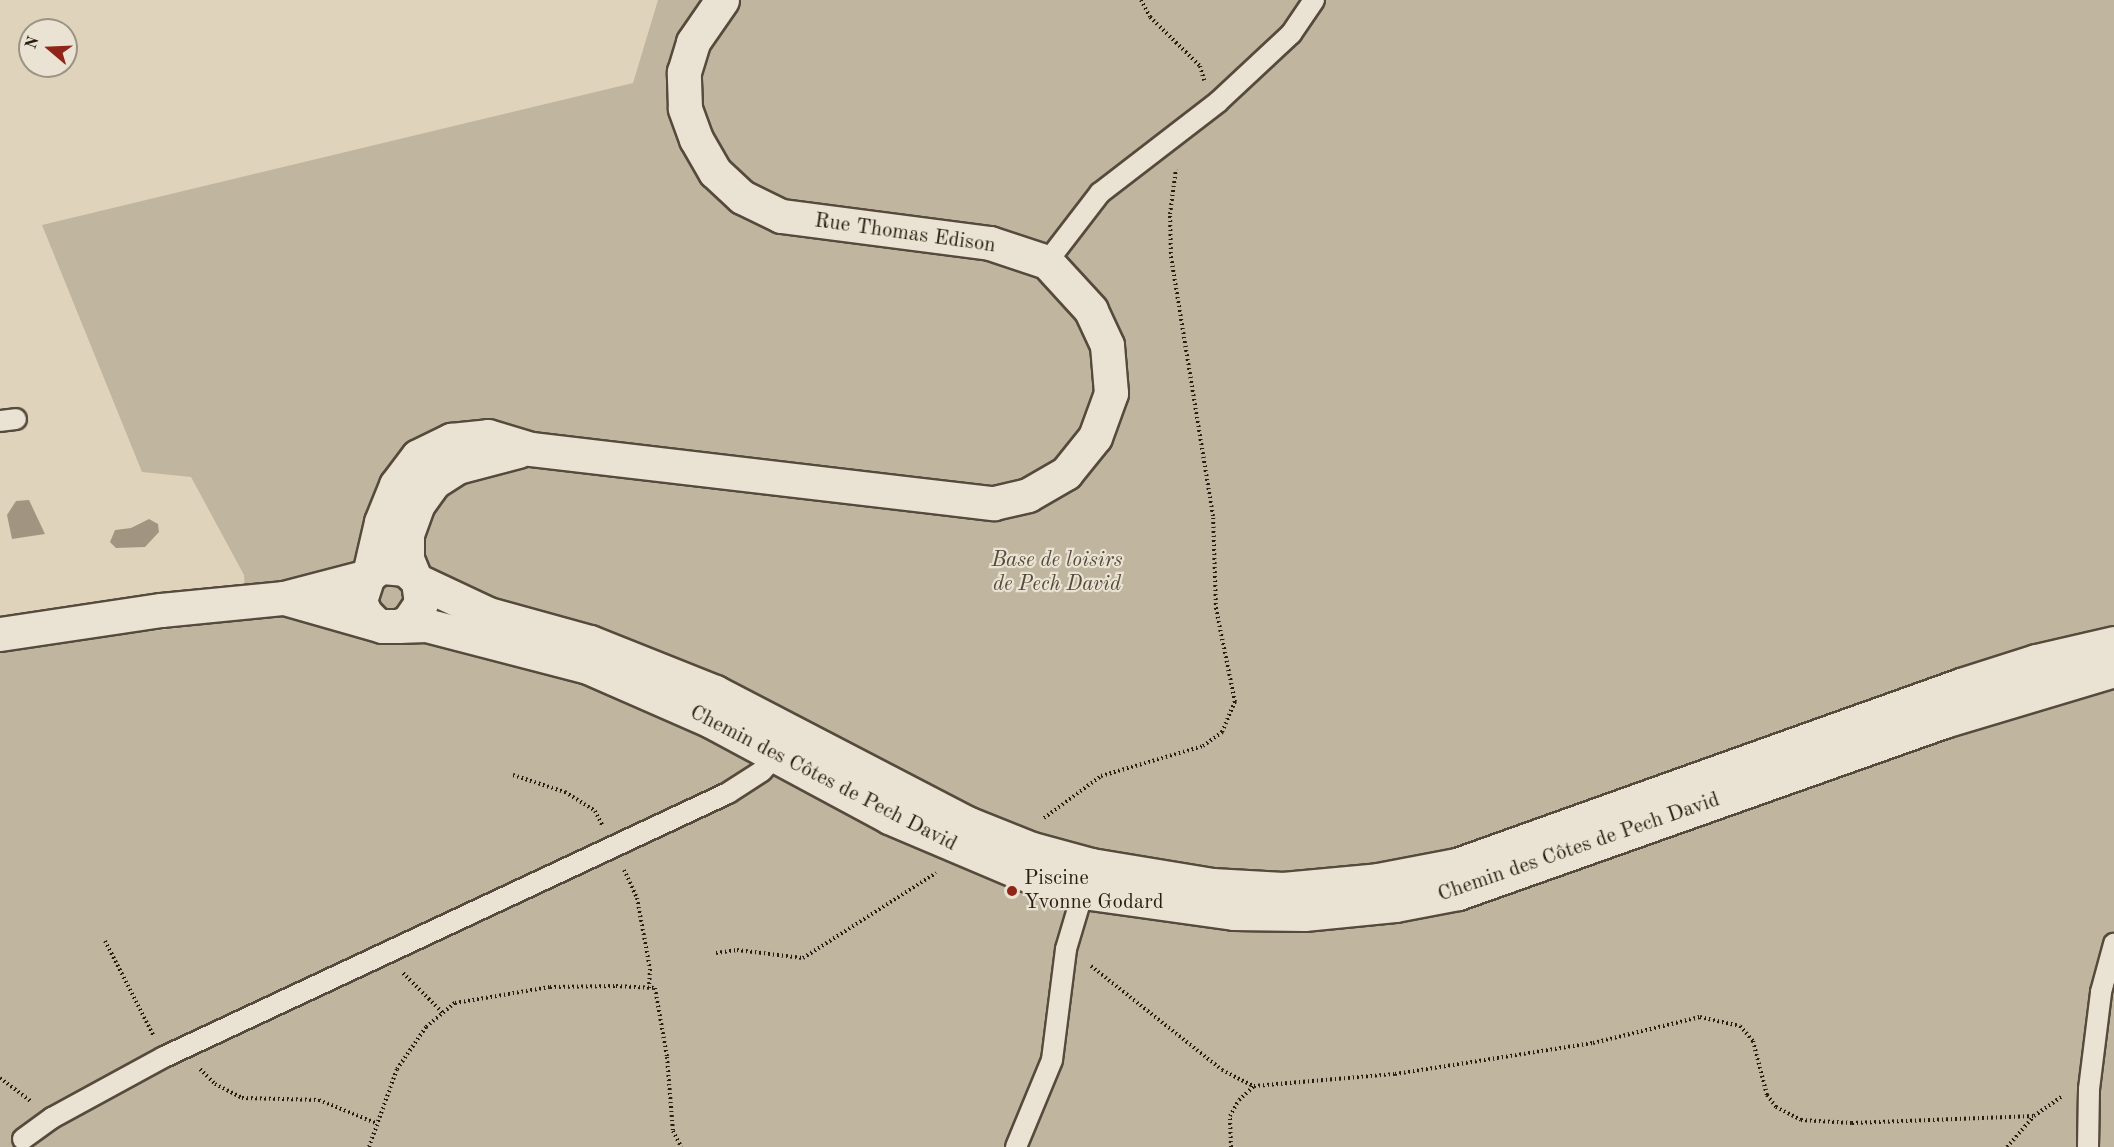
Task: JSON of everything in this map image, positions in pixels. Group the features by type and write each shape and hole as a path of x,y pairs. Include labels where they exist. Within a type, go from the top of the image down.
{"street":[{"name":"Rue Thomas Edison","path":"369,575 381,522 396,485 418,456 451,440 488,436 531,449 994,503 1028,495 1066,473 1095,437 1111,393 1107,345 1091,310 1047,262 990,243 781,216 742,196 716,172 696,139 684,108 684,72 693,42 722,0"},
{"name":"Rue Thomas Edison","path":"416,579 407,559 407,534 418,504 434,482 457,467 487,456 531,449"},
{"path":"393,566 416,579 420,603 408,622 386,624 365,613 360,601 369,575 393,566"},
{"name":"Chemin des Côtes de Pech David","path":"0,634 161,610 285,598 369,575"},
{"name":"Chemin des Côtes de Pech David","path":"416,579 488,614 590,642 653,666 784,744 889,817 956,848 1234,914 1304,914 1395,905 1458,893 1944,722 2114,670"},
{"name":"Chemin des Côtes de Pech David","path":"285,598 386,624 426,625 588,667 711,722 784,744 1032,849 1087,879 1282,889 1378,880 1457,865 1961,685 2036,661 2114,644"}],"lane":[{"path":"1047,262 1100,193 1218,102 1291,34 1314,0"},
{"path":"23,1139 52,1118 172,1053 386,956 728,793 762,771 784,744"},
{"path":"1016,1147 1052,1060 1066,949 1087,879"},
{"path":"2088,1147 2089,1089 2114,944"}],"path":[{"path":"1141,0 1150,17 1200,66 1204,86"},
{"path":"1044,819 1101,776 1203,746 1222,732 1235,702 1216,609 1213,516 1171,258 1172,197 1182,129"},
{"path":"513,775 566,792 595,811 637,898 650,969 649,988"},
{"path":"716,953 737,950 803,958 937,872 956,848"},
{"path":"105,941 172,1053 214,1084 242,1098 319,1100 376,1123"},
{"path":"1066,949 1192,1042 1222,1070 1254,1086 1430,1068 1593,1043 1700,1017 1740,1026 1753,1041 1767,1095 1776,1107 1801,1120 1852,1123 2034,1116"},
{"path":"386,956 443,1013"},
{"path":"369,1147 397,1069 426,1027 455,1003 549,987 655,988 667,1057 673,1131 681,1147"},
{"path":"0,1078 52,1118"},
{"path":"1231,1147 1230,1116 1239,1100 1254,1086"},
{"path":"2007,1147 2034,1116 2071,1090 2089,1089"}],"green space":[{"name":"Base de loisirs de Pech David","path":"658,0 2114,0 2114,1147 0,1147 0,649 247,620 244,575 191,477 142,472 42,225 633,83"}],"shaded area":[{"path":"29,500 45,534 12,539 7,515 16,501"},
{"path":"149,519 158,524 159,532 145,547 116,548 110,542 115,530 131,528"}],"place":[{"name":"Piscine Yvonne Godard","path":"1012,891"}]}
